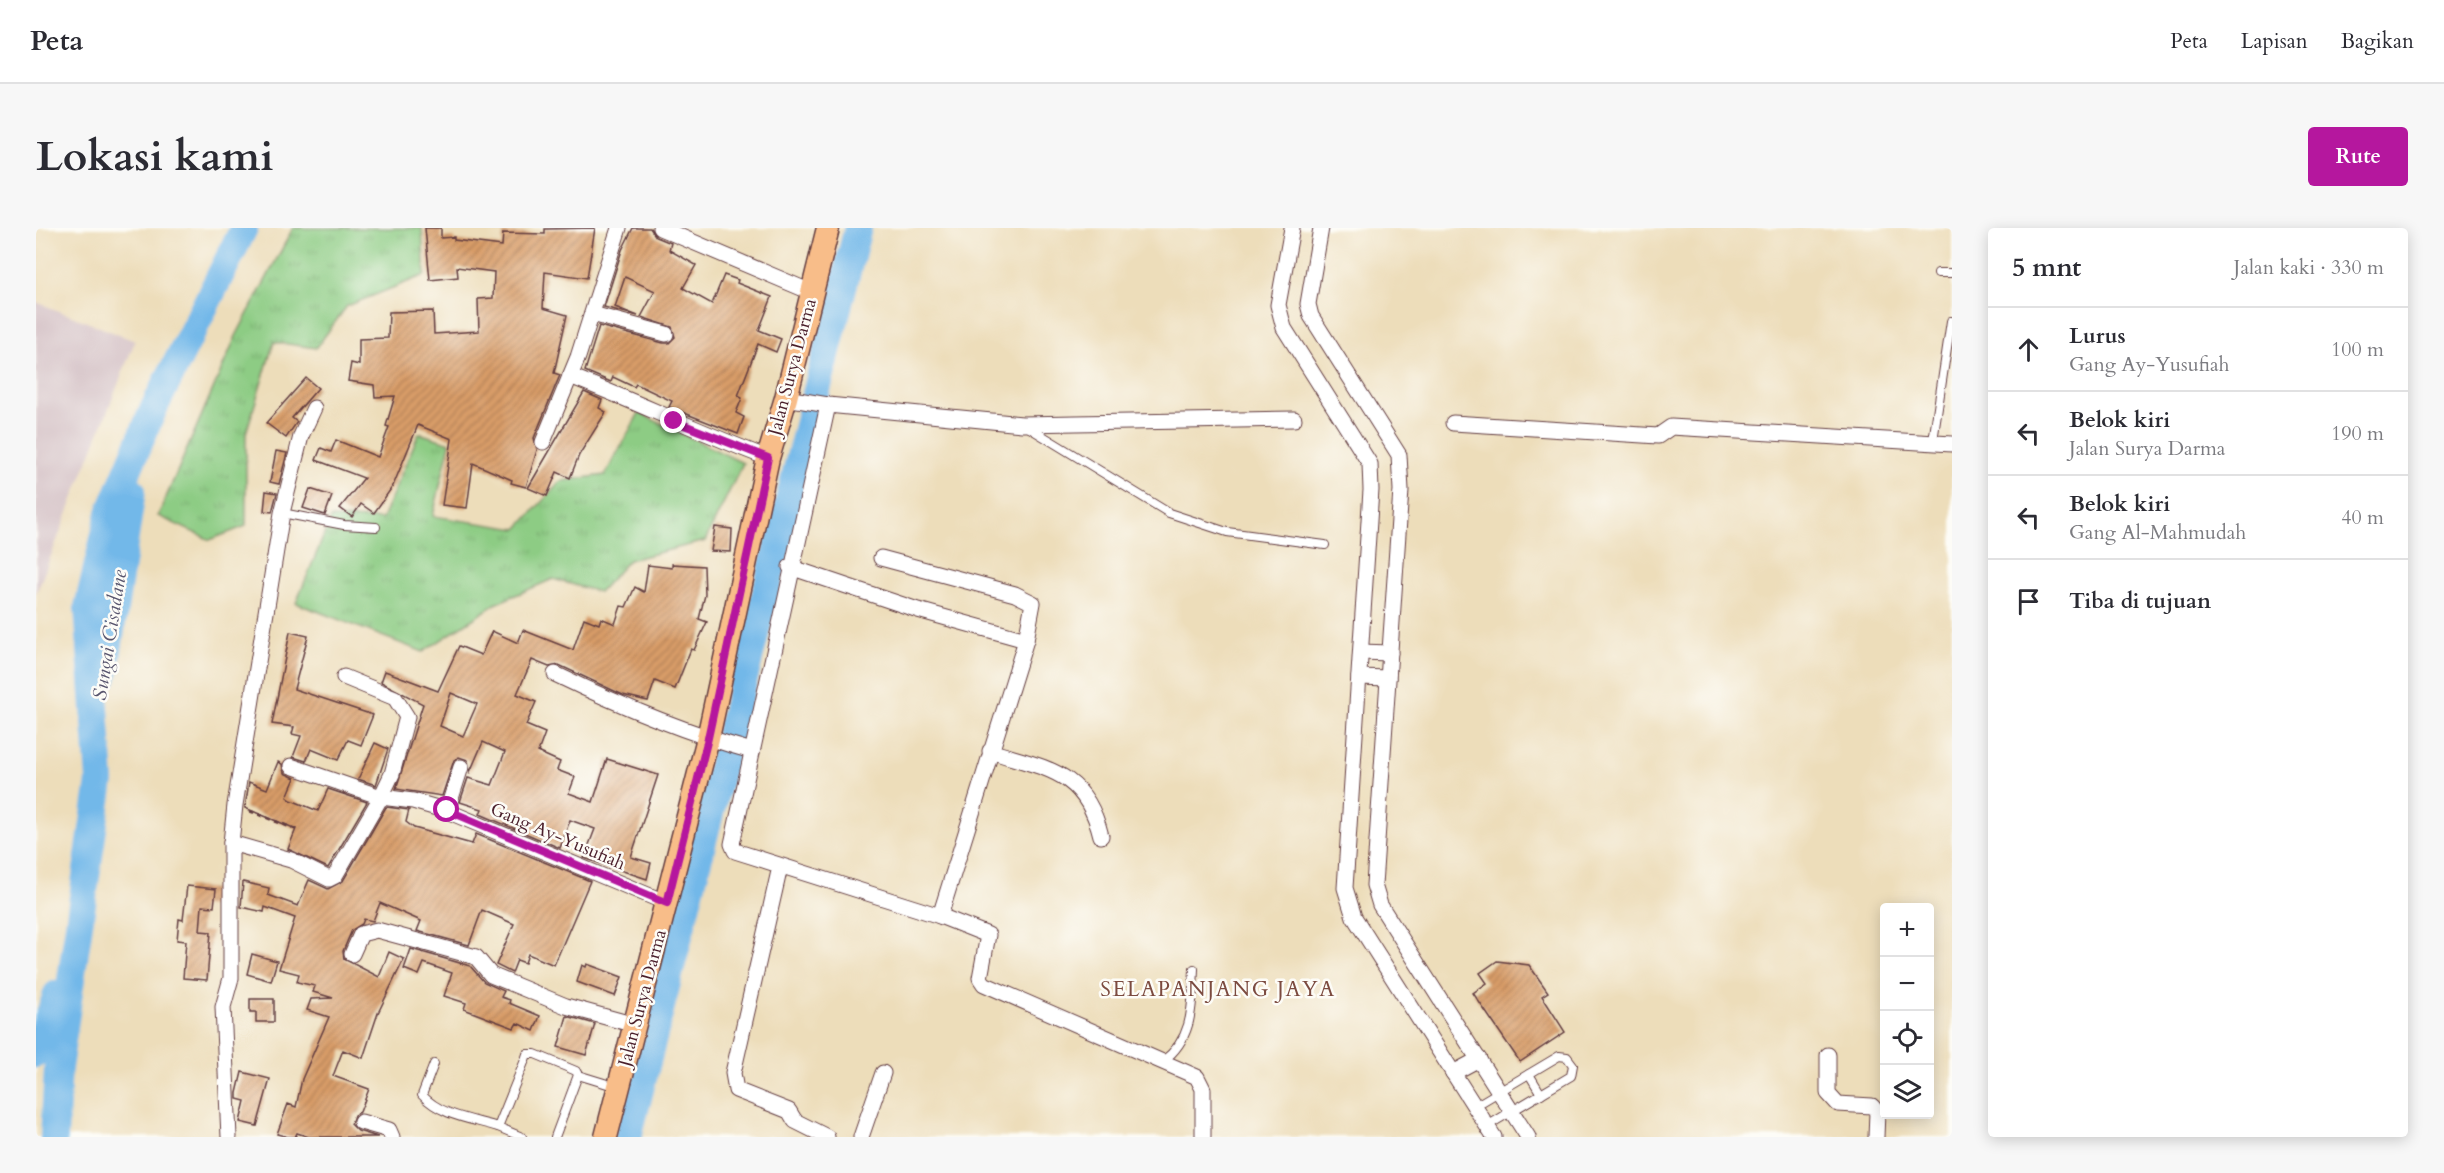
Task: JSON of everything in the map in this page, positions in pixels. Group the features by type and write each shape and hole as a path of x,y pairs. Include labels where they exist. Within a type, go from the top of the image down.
{"main road":[{"name":"Jalan Surya Darma","path":"606,1137 667,903 713,740 768,458 790,400 812,292 828,228"}],"street":[{"path":"543,442 570,376 619,228"},
{"path":"660,228 812,292"},
{"path":"1292,228 1278,305 1284,328 1370,464 1371,490 1345,888 1354,917 1490,1131"},
{"path":"1321,228 1308,304 1311,316 1399,455 1401,490 1374,885 1380,905 1528,1137"},
{"path":"592,314 666,334"},
{"path":"570,376 768,458"},
{"path":"790,400 1022,424 1294,419"},
{"path":"825,405 790,567 746,749 732,844 735,851 940,916 988,935 980,978 984,984 1092,1034 1163,1061 1197,1077 1203,1089 1203,1137"},
{"path":"229,1137 223,1007 231,978 231,843 235,805 282,513 301,436 314,408"},
{"path":"1453,423 1658,436 1671,427 1933,441 1952,444"},
{"path":"881,558 1024,597 1033,603 1026,640 940,916"},
{"path":"790,567 918,610 1026,640"},
{"path":"1361,652 1390,653"},
{"path":"555,674 612,702 713,740 746,749"},
{"path":"231,843 291,860 329,879 335,876 352,850 392,774 407,717 395,698 344,676"},
{"path":"1359,677 1388,678"},
{"path":"990,751 1054,771 1074,783 1089,800 1101,836"},
{"name":"Gang Ay-Yusufiah","path":"291,766 381,797 413,801 447,810 667,903"},
{"path":"447,810 461,767"},
{"path":"780,867 733,1073 736,1090 789,1111 795,1121 827,1137"},
{"path":"352,954 362,934 377,930 476,957 490,975 566,1006 635,1025"},
{"path":"1828,1055 1828,1093 1838,1104 1872,1106 1877,1112 1876,1137"},
{"path":"1453,1073 1479,1059"},
{"path":"861,1137 883,1073"},
{"path":"362,1122 388,1130 392,1137"}],"lane":[{"path":"1938,273 1952,273"},
{"path":"1933,441 1951,321"},
{"path":"1022,424 1168,513 1227,532 1325,545"},
{"path":"282,513 344,525 376,527"},
{"path":"1163,1061 1177,1050 1192,1017 1194,969"},
{"path":"498,1127 527,1054 535,1054 576,1071 578,1075 619,1087"},
{"path":"1474,1106 1559,1056 1567,1057 1573,1065 1571,1076 1512,1111 1490,1131"},
{"path":"434,1064 422,1095 429,1102 440,1110 498,1127 522,1137"},
{"path":"1529,1074 1541,1094"},
{"path":"555,1137 578,1075"}],"path":[{"path":"235,805 300,831"}],"shaded area":[{"path":"36,302 135,341 36,594"}],"green space":[{"path":"293,228 422,228 425,275 347,306 316,348 274,342 246,433 246,526 210,540 158,516 236,336"},
{"path":"639,413 743,463 705,541 629,560 599,592 553,579 497,603 423,652 296,603 331,518 382,519 419,433 450,443 433,516 517,529 561,481 605,475"}],"building":[{"path":"425,228 441,228 441,238 454,237 454,240 502,246 503,233 545,234 545,229 595,228 587,278 545,272 543,308 567,315 554,373 560,375 534,438 537,450 526,487 511,483 512,480 473,463 467,508 442,505 452,439 418,425 393,486 374,513 361,504 352,517 340,508 364,478 316,460 321,448 331,452 336,440 378,457 389,427 386,426 395,396 375,397 374,385 348,381 351,363 359,365 359,339 388,338 389,312 433,311 434,334 479,331 478,299 493,298 494,272 457,267 458,277 430,280"},
{"path":"633,228 650,228 656,237 671,243 669,250 696,265 683,288 712,304 724,275 738,280 737,283 772,297 759,330 781,339 776,352 758,344 738,396 742,398 736,413 744,417 738,434 669,407 672,401 636,384 634,387 613,377 611,382 585,371 599,326 663,343 669,343 675,337 672,327 641,317 655,291 625,277 615,307 638,316 604,307 622,250"},
{"path":"306,378 318,388 292,418 297,422 286,438 266,423"},
{"path":"584,392 602,400 599,408 606,412 579,455 570,478 557,472 547,496 528,488"},
{"path":"276,451 287,453 279,484 270,482"},
{"path":"310,489 332,496 325,515 303,508"},
{"path":"266,491 277,493 272,512 264,511"},
{"path":"715,527 732,529 731,552 711,551"},
{"path":"672,564 704,566 705,595 699,619 707,622 694,650 691,649 675,689 655,681 648,701 623,695 559,665 549,667 532,660 517,694 536,702 526,725 545,733 538,752 560,762 557,770 575,777 569,793 593,802 607,759 658,775 631,857 651,863 647,879 584,858 595,829 570,820 560,848 480,814 482,809 460,802 468,778 492,785 505,752 483,742 470,772 468,760 459,757 454,760 442,796 396,789 423,704 381,682 385,671 438,691 459,646 481,655 492,631 518,643 523,630 573,650 584,618 599,624 601,618 615,624 621,606 626,607 635,587 644,592 648,565 672,568","holes":["451,693 477,704 463,736 440,726"]},
{"path":"290,632 308,636 294,689 373,715 361,745 348,740 338,760 311,749 306,761 293,757 301,736 292,734 294,727 272,724"},
{"path":"375,743 388,749 376,785 358,779"},
{"path":"278,762 282,764 284,773 295,778 287,797 291,800 318,811 328,789 367,802 328,868 288,849 296,829 245,808 249,782 267,789"},
{"path":"386,807 409,810 406,822 414,828 472,844 476,834 590,881 554,965 528,954 525,963 517,960 512,973 496,965 514,924 482,910 469,945 417,931 421,921 380,903 373,921 364,919 362,924 352,930 343,951 344,959 379,977 389,952 404,959 378,1013 363,1058 343,1050 333,1076 369,1089 360,1112 354,1115 351,1124 358,1131 378,1137 309,1137 297,1133 295,1137 288,1137 277,1134 288,1104 296,1107 302,1079 329,1017 307,1010 311,999 333,998 313,992 315,986 297,982 299,974 279,969 295,918 265,907 264,912 241,907 243,882 269,888 268,895 298,906 309,880 328,889 343,881"},
{"path":"187,886 216,889 214,907 202,906 200,931 211,932 207,980 183,978 186,941 177,940 179,919 183,920"},
{"path":"411,949 470,966 484,982 504,991 501,997 510,1000 509,1003 540,1016 534,1031 517,1023 514,1028 464,1009 466,1003 444,996 452,973 424,963 419,975 404,969"},
{"path":"252,954 277,961 271,981 247,974"},
{"path":"1497,961 1529,965 1548,992 1542,996 1565,1032 1520,1062 1473,993 1487,983 1480,973"},
{"path":"587,964 622,977 615,996 577,982 582,965 586,967"},
{"path":"250,999 274,999 274,1022 256,1022 256,1012 250,1012"},
{"path":"567,1016 595,1024 586,1055 558,1047"},
{"path":"242,1072 270,1079 257,1126 240,1122 245,1101 237,1099 237,1093"}],"waterway":[{"path":"54,1137 58,1068 100,781 88,607 110,513 153,410 244,228"},
{"path":"628,1137 858,228"},
{"name":"Sungai Cisadane","path":"104,676 132,491"},
{"name":"Sungai Cisadane","path":"36,1054 57,994"}],"district":[{"name":"SELAPANJANG JAYA","path":"1218,989"}],"route":[{"path":"447,810 667,903 708,738 768,458 674,421"}]}
